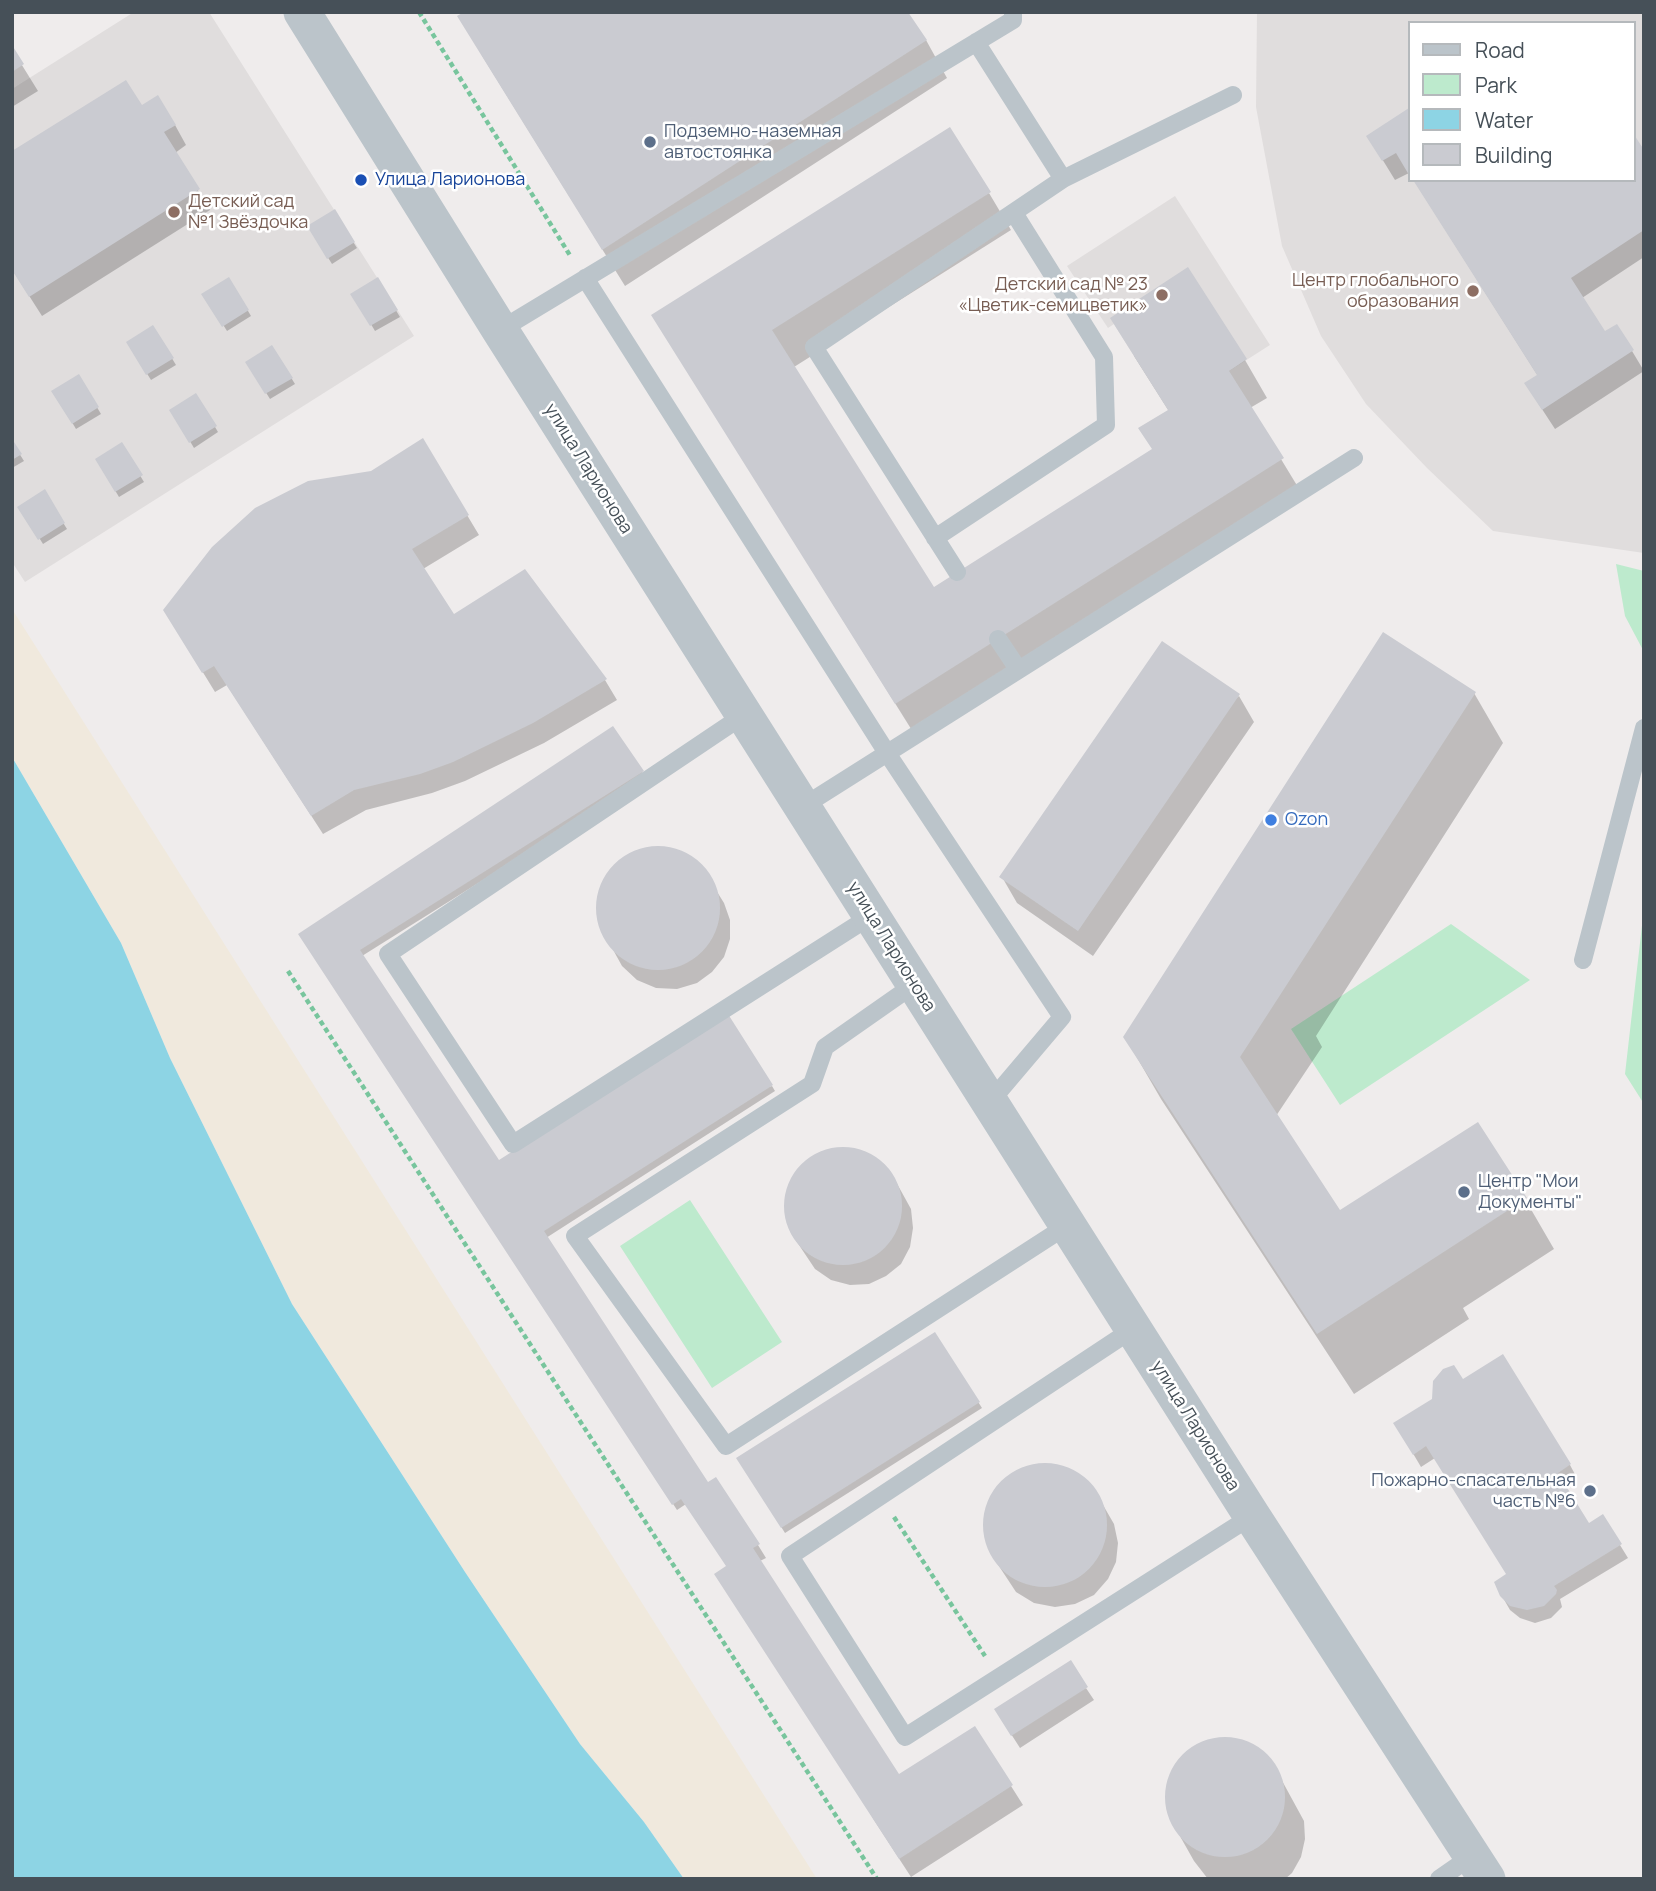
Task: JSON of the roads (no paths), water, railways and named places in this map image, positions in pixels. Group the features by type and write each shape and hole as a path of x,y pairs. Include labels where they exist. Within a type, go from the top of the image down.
{"street":[{"name":"улица Ларионова","path":"302,12 499,330 1133,1329 1480,1868"}],"lane":[{"path":"499,330 1013,20 1013,12"},
{"path":"976,42 1063,180"},
{"path":"957,572 814,347 1063,180 1233,95"},
{"path":"935,538 1105,425 1104,357 1014,213"},
{"path":"585,278 887,752 1062,1017 990,1102"},
{"path":"802,807 1354,457"},
{"path":"998,639 1018,669"},
{"path":"744,715 388,954 513,1144 871,916"},
{"path":"1583,960 1644,728"},
{"path":"915,984 825,1047 812,1084 575,1236 726,1446 1068,1225"},
{"path":"1133,1329 790,1556 905,1737 1252,1516"},
{"path":"1439,1879 1480,1868"}],"water":[{"path":"12,757 121,943 170,1058 292,1304 580,1744 644,1822 684,1879 12,1879"}],"place":[{"name":"Подземно-наземная автостоянка","path":"650,142"},
{"name":"Улица Ларионова","path":"361,180"},
{"name":"Детский сад №1 Звёздочка","path":"174,212"},
{"name":"Центр глобального образования","path":"1473,291"},
{"name":"Детский сад № 23 «Цветик-семицветик»","path":"1162,295"},
{"name":"Ozon","path":"1271,820"},
{"name":"Центр \"Мои Документы\"","path":"1464,1192"},
{"name":"Пожарно-спасательная часть №6","path":"1590,1491"}]}
